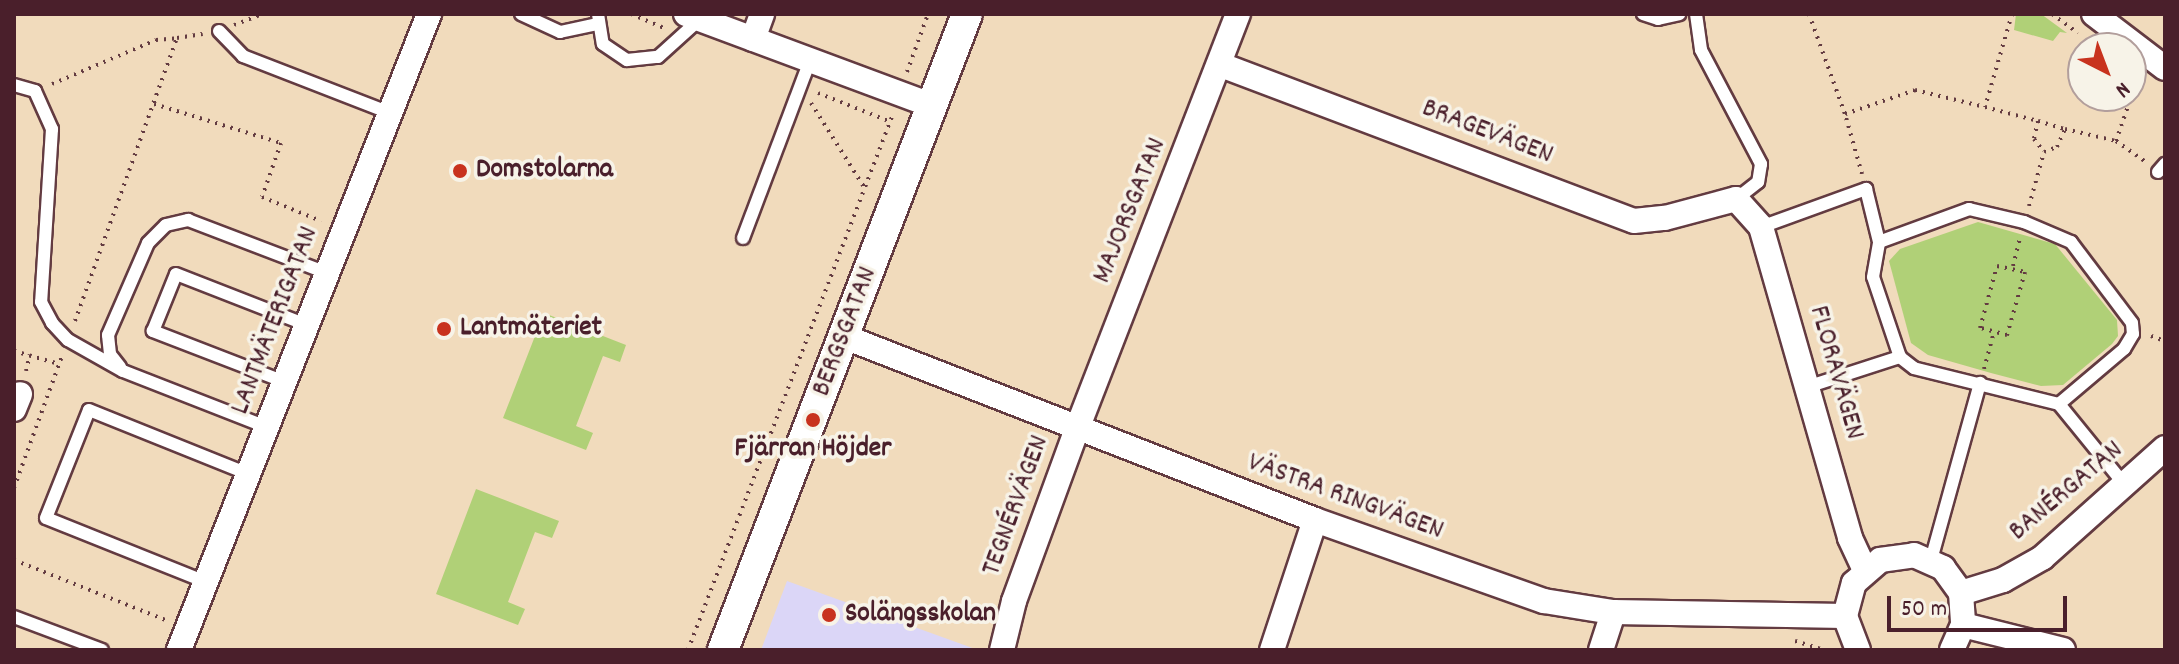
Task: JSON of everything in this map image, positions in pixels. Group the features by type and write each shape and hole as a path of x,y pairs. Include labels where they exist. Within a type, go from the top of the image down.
{"street":[{"name":"LANTMÄTERIGATAN","path":"183,640 429,14"},
{"path":"753,39 762,14"},
{"name":"BERGSGATAN","path":"723,650 967,14"},
{"name":"MAJORSGATAN","path":"1077,429 1221,65 1238,14"},
{"path":"2094,14 2156,75"},
{"path":"693,17 753,39 805,75 899,93 931,105"},
{"name":"BRAGEVÄGEN","path":"1221,65 1634,221 1665,218 1736,199"},
{"name":"FLORAVÄGEN","path":"1736,199 1761,227 1810,386 1850,538 1865,570"},
{"name":"VÄSTRA RINGVÄGEN","path":"845,337 1315,520 1544,601 1613,612 1845,616"},
{"name":"TEGNÉRVÄGEN","path":"1002,650 1014,601 1077,429"},
{"name":"BANÉRGATAN","path":"1961,593 2003,580 2042,558 2165,448"},
{"path":"1272,650 1315,520"},
{"path":"1858,650 1845,616 1847,599 1865,570 1896,555 1931,560 1961,593 1963,625 1952,650"},
{"path":"1601,650 1613,612"},
{"path":"1963,625 2063,650"}],"lane":[{"path":"521,14 560,32 599,19 603,44 627,60 658,57 693,17"},
{"path":"1643,14 1658,19 1679,14"},
{"path":"1696,14 1701,50 1761,164 1758,182 1736,199"},
{"path":"219,31 243,56 390,113"},
{"path":"743,238 805,75"},
{"path":"14,85 35,91 52,129 41,302 68,340 123,371 267,427"},
{"path":"1761,227 1866,189 1879,242 1873,277 1900,357 1914,368 2059,404 2124,484"},
{"path":"1879,242 1969,209 2024,222 2071,242 2125,311 2133,334 2124,349 2059,404"},
{"path":"123,371 110,354 108,335 148,243 166,225 188,220 327,273"},
{"path":"285,382 153,331 176,274 307,325"},
{"path":"1810,386 1900,357"},
{"path":"1931,560 1980,383"},
{"path":"206,582 46,518 89,410 248,474"},
{"path":"14,617 102,650"}],"path":[{"path":"35,91 156,40 219,31 262,14"},
{"path":"688,650 865,190 928,14"},
{"path":"1809,14 1845,114 1866,189"},
{"path":"1985,107 2012,14"},
{"path":"14,488 177,38"},
{"path":"805,75 865,190"},
{"path":"2116,141 2138,76 2156,75"},
{"path":"1845,114 1915,90 2116,141 2161,168"},
{"path":"154,104 281,143 262,197 344,230"},
{"path":"2038,121 2034,139 2044,152"},
{"path":"2044,152 2057,147 2065,129"},
{"path":"2030,199 2044,152"},
{"path":"1997,266 2013,266 2025,272 2011,323 2007,335 1993,335 1980,328 1997,266"},
{"path":"1980,383 1993,335"},
{"path":"14,351 59,364"},
{"path":"14,560 183,640"}],"shaded area":[{"name":"Solängsskolan","path":"787,581 978,650 761,650"}],"green space":[{"path":"2016,14 2041,14 2067,33 2060,32 2053,41 2014,30"},
{"path":"1978,222 2055,244 2117,320 2118,336 2112,344 2063,385 2041,386 1991,373 1928,355 1911,343 1889,261 1900,249"},
{"path":"544,313 626,345 620,362 603,356 576,426 593,433 586,450 503,418"},
{"path":"476,489 559,521 552,538 535,532 508,602 525,609 518,625 436,594"}],"place":[{"name":"Domstolarna","path":"460,171"},
{"name":"Lantmäteriet","path":"444,329"},
{"name":"Fjärran Höjder","path":"813,420"},
{"name":"Solängsskolan","path":"829,615"}]}
